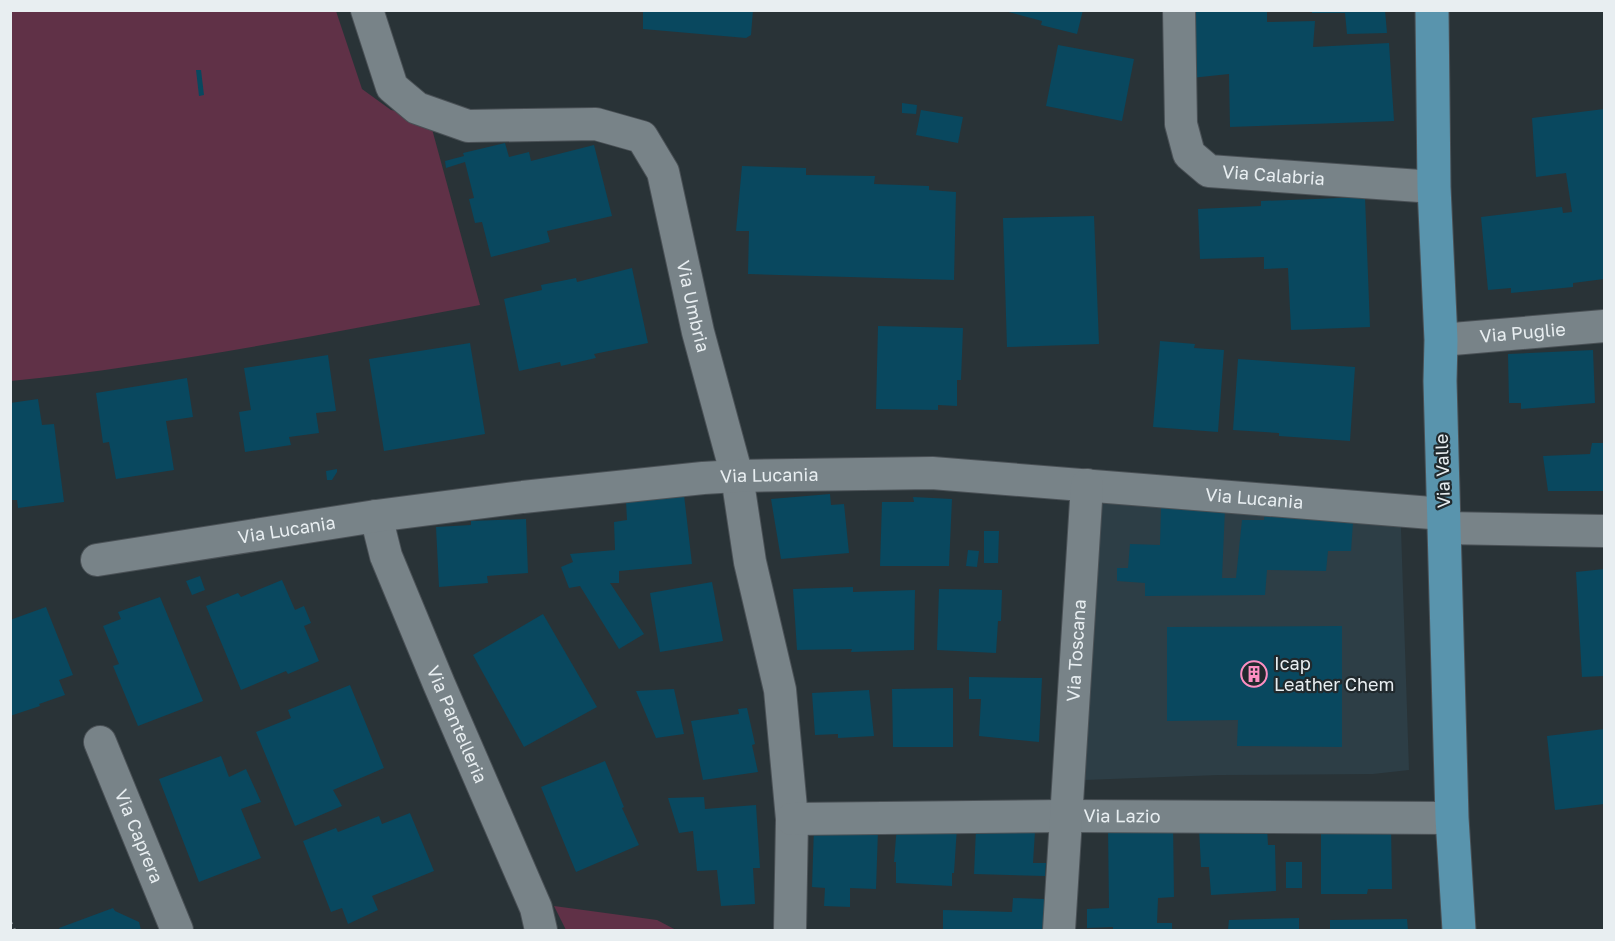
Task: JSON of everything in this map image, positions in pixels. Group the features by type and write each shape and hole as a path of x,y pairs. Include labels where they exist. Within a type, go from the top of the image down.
{"main road":[{"name":"Via Valle","path":"1432,10 1434,187 1441,340 1440,381 1452,818 1459,930"}],"street":[{"name":"Via Umbria","path":"367,10 392,87 417,108 468,126 596,124 642,137 663,172 698,332 737,476 750,562 780,690 792,819 790,930"},
{"name":"Via Calabria","path":"1179,10 1181,124 1189,154 1209,171 1434,187"},
{"name":"Via Puglie","path":"1441,340 1605,326"},
{"name":"Via Lucania","path":"97,560 376,516 523,497 737,476 932,473 1087,485 1445,520 1605,531"},
{"name":"Via Toscana","path":"1059,930 1087,485"},
{"name":"Via Pantelleria","path":"376,516 386,556 536,908 541,930"},
{"name":"Via Caprera","path":"100,742 177,930"},
{"name":"Via Lazio","path":"792,819 1065,816 1452,818"}],"path":[{"path":"10,922 14,930"}],"shaded area":[{"path":"11,11 336,11 362,89 391,110 429,118 480,305 187,358 11,381"},
{"path":"1099,487 1400,499 1409,770 1373,774 1219,775 1084,780"},
{"path":"554,906 657,920 676,930 566,930"}],"building":[{"path":"643,10 753,10 751,35 746,38 643,29"},
{"path":"1001,10 1083,10 1077,34 1041,25 1042,21"},
{"path":"1196,10 1267,10 1267,22 1315,21 1313,47 1389,43 1394,121 1230,127 1229,74 1191,78"},
{"path":"1312,10 1385,10 1387,33 1347,34 1345,13 1312,13"},
{"path":"1058,45 1134,59 1122,121 1046,106"},
{"path":"196,70 201,70 204,95 199,96"},
{"path":"902,103 917,105 916,114 902,113"},
{"path":"1604,109 1604,279 1573,283 1573,287 1511,293 1511,288 1488,290 1481,217 1562,207 1563,213 1572,212 1566,173 1536,177 1532,118"},
{"path":"921,110 963,117 958,143 916,135"},
{"path":"505,143 509,157 529,152 531,161 594,145 612,216 547,231 550,242 491,257 482,222 475,223 469,199 474,198 465,162 446,168 445,161 464,156 463,153"},
{"path":"742,166 806,168 806,175 875,176 874,184 929,186 929,190 956,192 954,280 748,274 749,231 736,231"},
{"path":"1365,197 1370,327 1291,330 1288,268 1264,269 1264,257 1200,259 1198,209 1261,206 1261,201"},
{"path":"1094,216 1099,344 1007,347 1003,218"},
{"path":"632,268 648,343 594,354 596,358 561,366 560,362 519,371 504,299 542,290 541,285 576,278 577,282"},
{"path":"878,326 963,328 961,380 957,380 957,406 938,405 938,410 876,409"},
{"path":"1160,341 1195,344 1194,348 1224,350 1218,432 1153,427"},
{"path":"470,343 485,434 384,451 369,359"},
{"path":"1593,350 1595,403 1521,409 1521,403 1509,403 1508,354"},
{"path":"328,355 336,411 316,413 319,433 289,437 291,445 245,452 239,412 251,410 244,368"},
{"path":"1238,359 1355,367 1350,441 1233,430"},
{"path":"187,378 193,417 166,421 174,470 116,479 109,442 103,443 96,393"},
{"path":"38,399 42,425 54,424 64,502 18,508 17,500 10,500 10,403"},
{"path":"1592,443 1604,443 1604,491 1548,491 1543,456 1590,454"},
{"path":"337,469 332,480 327,480 326,471"},
{"path":"830,494 831,505 844,504 849,553 781,559 771,499"},
{"path":"684,495 692,564 619,571 619,583 610,583 644,634 619,649 580,586 569,588 561,567 573,562 570,554 615,550 614,522 627,520 626,501"},
{"path":"913,497 952,499 949,566 880,566 882,502 914,502"},
{"path":"1161,507 1225,508 1222,578 1236,578 1242,520 1264,520 1265,507 1354,508 1351,551 1328,551 1326,571 1267,570 1265,595 1145,596 1145,583 1117,581 1117,568 1128,568 1130,544 1160,545"},
{"path":"526,519 528,573 487,576 488,583 439,587 436,527 471,525 471,521"},
{"path":"984,531 999,531 998,563 984,563"},
{"path":"968,550 979,551 977,567 966,566"},
{"path":"1604,569 1604,676 1582,677 1576,572"},
{"path":"200,576 205,590 192,595 186,581"},
{"path":"282,580 295,610 304,606 311,623 304,626 319,661 288,674 286,671 241,690 206,606 238,593 241,597"},
{"path":"712,582 723,641 660,652 650,593"},
{"path":"853,587 853,592 915,590 914,650 851,652 852,649 797,650 793,589"},
{"path":"939,589 1002,590 1001,621 998,621 996,653 937,650"},
{"path":"160,597 203,701 138,726 113,666 119,664 103,626 121,619 118,612"},
{"path":"46,607 73,675 59,680 65,695 10,716 10,620"},
{"path":"543,614 597,707 524,747 473,655"},
{"name":"Icap Leather Chem","path":"1342,626 1342,747 1237,746 1238,720 1167,721 1167,627"},
{"path":"969,677 1042,678 1039,742 979,736 981,699 969,699"},
{"path":"350,685 384,768 333,790 342,806 295,826 256,732 291,718 288,710"},
{"path":"953,688 953,747 893,747 892,689"},
{"path":"674,689 684,734 656,738 636,691"},
{"path":"869,690 874,736 838,738 838,734 815,735 812,693"},
{"path":"747,708 758,772 703,780 691,721 739,714 738,709"},
{"path":"1604,729 1604,804 1555,810 1547,736"},
{"path":"221,756 229,777 246,769 261,802 241,809 261,858 199,882 159,779"},
{"path":"605,761 624,807 622,808 639,845 576,872 541,787"},
{"path":"704,797 705,809 756,805 760,868 753,868 755,904 721,906 717,870 697,871 693,831 679,833 668,798"},
{"path":"410,813 434,871 372,896 378,910 348,924 342,908 331,912 303,841 336,828 338,832 379,816 382,824"},
{"path":"1173,823 1174,897 1158,898 1157,923 1172,923 1172,930 1087,928 1087,909 1109,908 1108,824"},
{"path":"897,825 957,827 952,886 896,883 896,862 894,862"},
{"path":"1321,825 1391,825 1392,889 1368,889 1367,894 1321,894"},
{"path":"814,827 878,830 876,889 850,888 850,907 824,906 825,888 812,887"},
{"path":"1267,827 1268,845 1275,845 1276,891 1211,895 1209,867 1201,867 1199,828"},
{"path":"976,829 1035,831 1033,863 1046,863 1045,876 974,874"},
{"path":"1286,862 1302,862 1302,888 1286,888"},
{"path":"1013,898 1044,899 1044,930 943,930 943,910 1012,912"},
{"path":"113,908 139,922 141,930 60,930 59,928"},
{"path":"1299,918 1299,930 1228,930 1229,920"},
{"path":"1407,919 1408,930 1330,930 1330,920"}],"place":[{"name":"Icap Leather Chem","path":"1254,674"}]}
